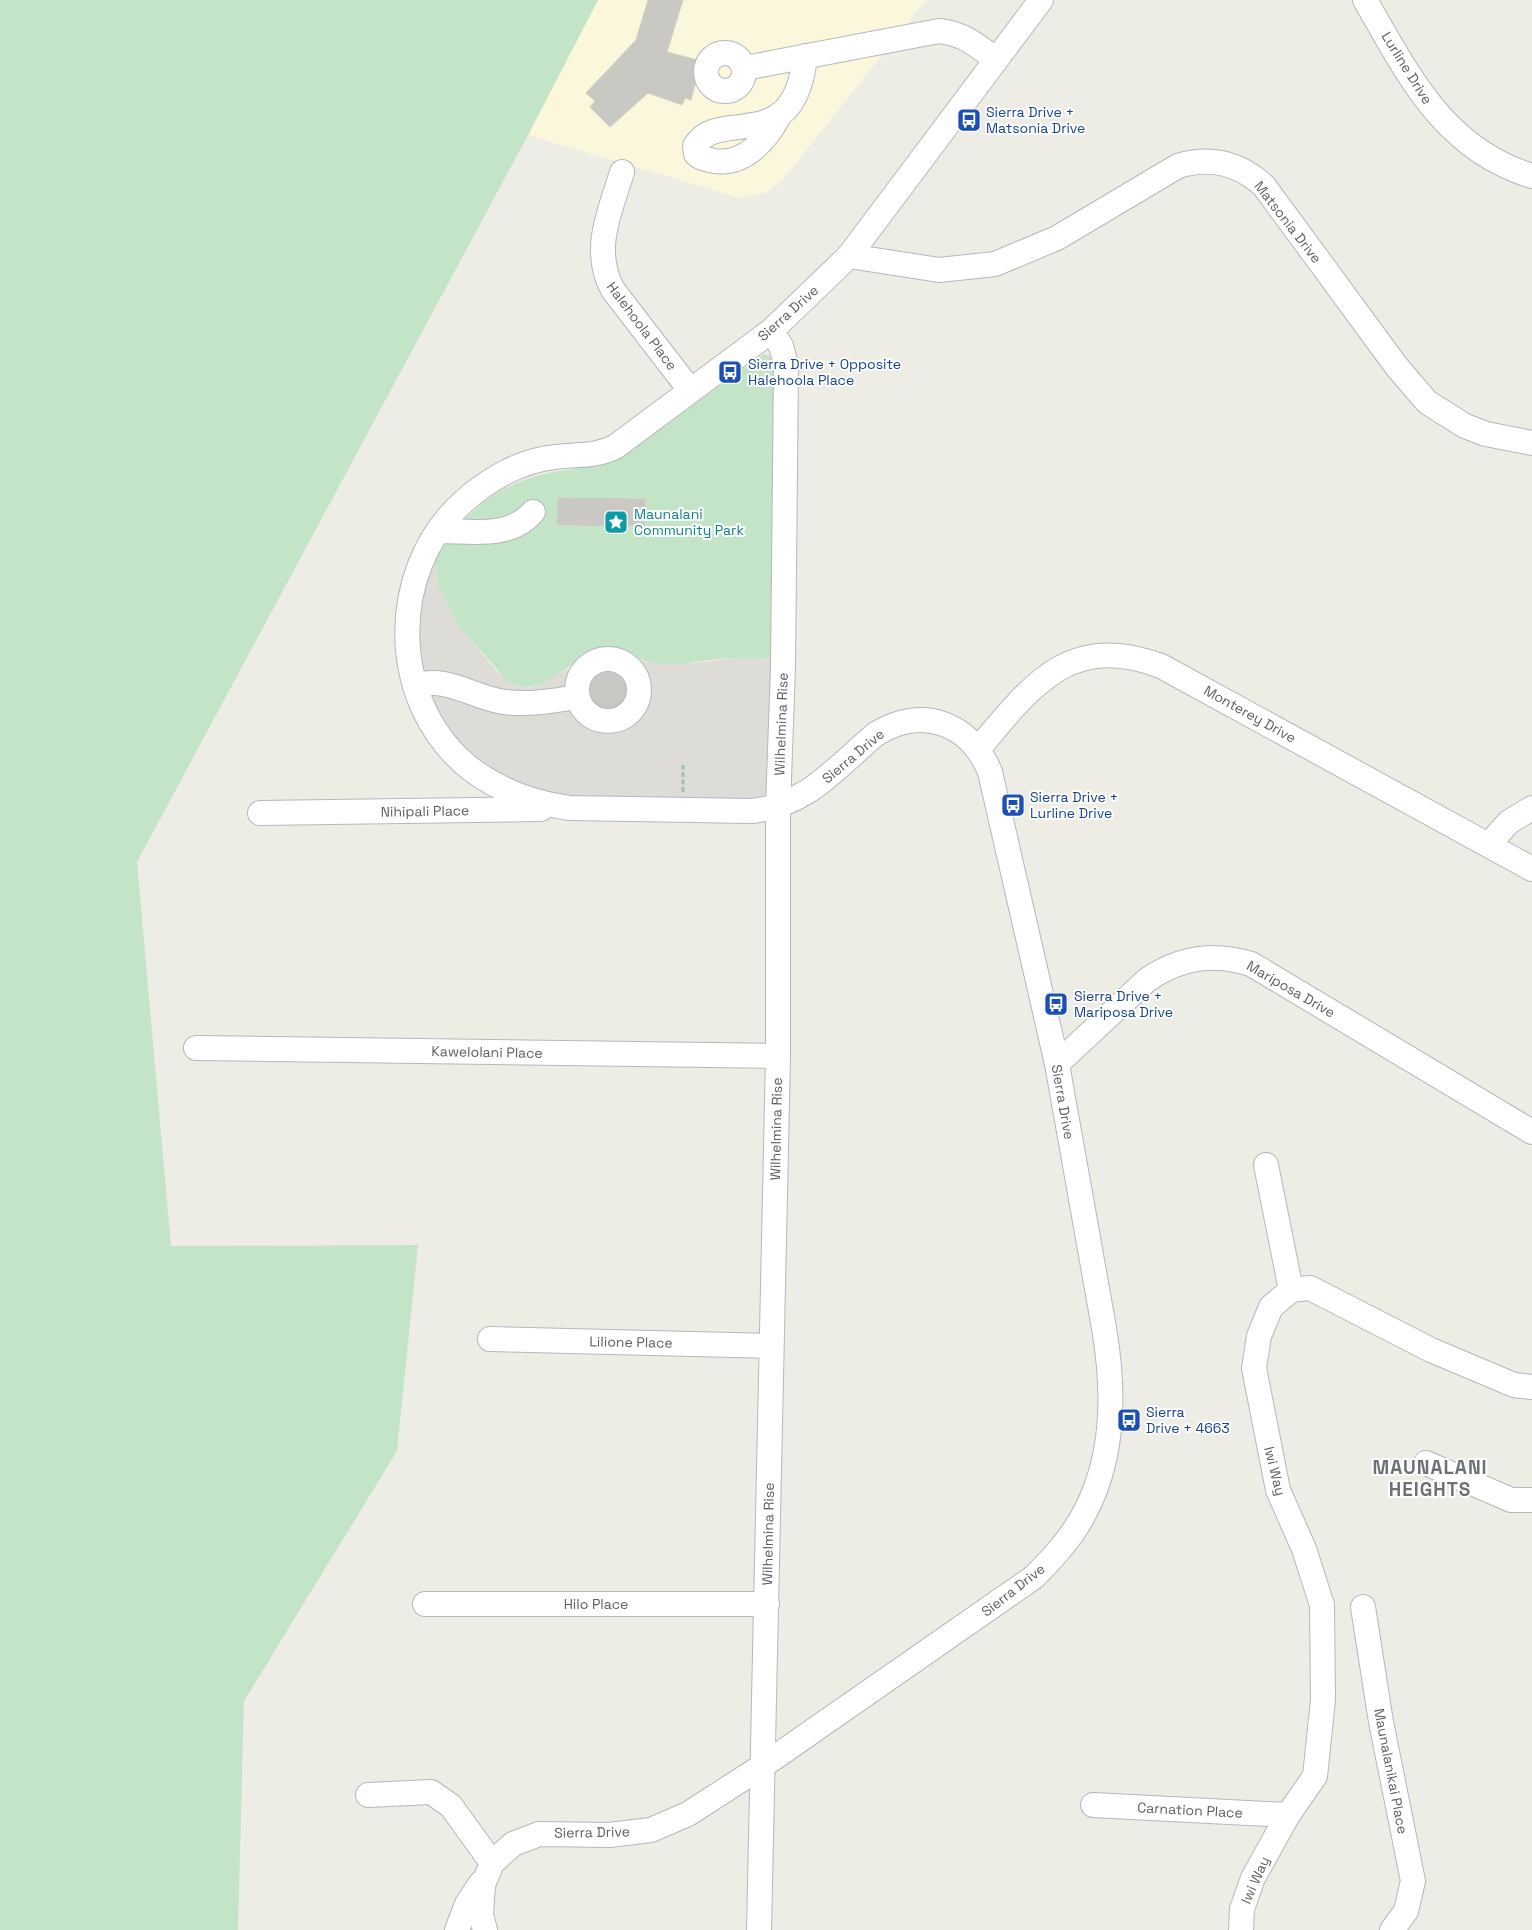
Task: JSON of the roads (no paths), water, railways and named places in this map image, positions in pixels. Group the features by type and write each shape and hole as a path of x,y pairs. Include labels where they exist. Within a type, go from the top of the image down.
{"street":[{"name":"Sierra Drive","path":"457,1930 466,1904 490,1868 513,1844 539,1834 609,1835 651,1830 688,1814 764,1765 1034,1577 1061,1549 1082,1517 1098,1478 1110,1430 1110,1368 1057,1064 990,772 978,749 959,731 947,725 922,720 897,723 876,734 806,794 778,807 752,811 562,807 534,801 508,791 488,781 471,769 441,738 430,720 415,686 408,659 407,616 416,575 424,555 439,531 461,504 495,478 514,469 554,457 592,455 608,451 772,331 849,256 1040,0"},
{"name":"Lurline Drive","path":"1365,0 1418,91 1440,117 1465,140 1493,159 1532,176"},
{"path":"744,68 938,30 959,34 996,59"},
{"path":"780,114 788,107 795,94 804,69 805,56"},
{"name":"Matsonia Drive","path":"849,256 939,270 995,264 1057,238 1178,166 1201,161 1224,163 1246,171 1264,186 1397,367 1427,402 1465,426 1486,434 1532,443"},
{"name":"Halehoola Place","path":"622,172 602,244 602,261 607,279 612,290 690,390"},
{"name":"Wilhelmina Rise","path":"759,1930 778,1056 778,807 783,667 786,364 781,346 772,331"},
{"path":"439,531 503,531 520,525 533,512"},
{"name":"Monterey Drive","path":"978,749 1024,694 1052,672 1085,659 1116,656 1131,657 1161,666 1532,869"},
{"path":"415,686 440,683 492,700 522,703 578,697"},
{"name":"Nihipali Place","path":"260,813 591,808"},
{"path":"1488,844 1509,822 1532,808"},
{"name":"Mariposa Drive","path":"1057,1064 1147,980 1160,971 1189,959 1220,957 1236,959 1251,964 1532,1132"},
{"name":"Kawelolani Place","path":"196,1048 778,1056"},
{"path":"1266,1164 1291,1290 1310,1288 1431,1350 1514,1385 1532,1387"},
{"name":"Iwi Way","path":"1241,1930 1242,1909 1253,1878 1288,1815 1315,1776 1323,1700 1322,1605 1304,1549 1278,1490 1254,1368 1259,1336 1271,1307 1291,1290"},
{"name":"Lilione Place","path":"490,1339 771,1346"},
{"path":"1426,1463 1511,1500 1532,1500"},
{"name":"Hilo Place","path":"425,1604 767,1604"},
{"name":"Maunalanikai Place","path":"1363,1607 1381,1722 1414,1881 1406,1910 1392,1930"},
{"path":"368,1795 431,1792 451,1806 490,1868 480,1899 481,1915 485,1930"},
{"name":"Carnation Place","path":"1093,1805 1288,1815"}],"place":[{"name":"Sierra Drive + Matsonia Drive","path":"969,120"},
{"name":"Sierra Drive + Opposite Halehoola Place","path":"730,372"},
{"name":"Maunalani Community Park","path":"616,522"},
{"name":"Sierra Drive + Lurline Drive","path":"1013,805"},
{"name":"Sierra Drive + Mariposa Drive","path":"1056,1004"},
{"name":"Sierra Drive + 4663","path":"1129,1420"}],"district":[{"name":"MAUNALANI HEIGHTS","path":"1430,1478"}]}
